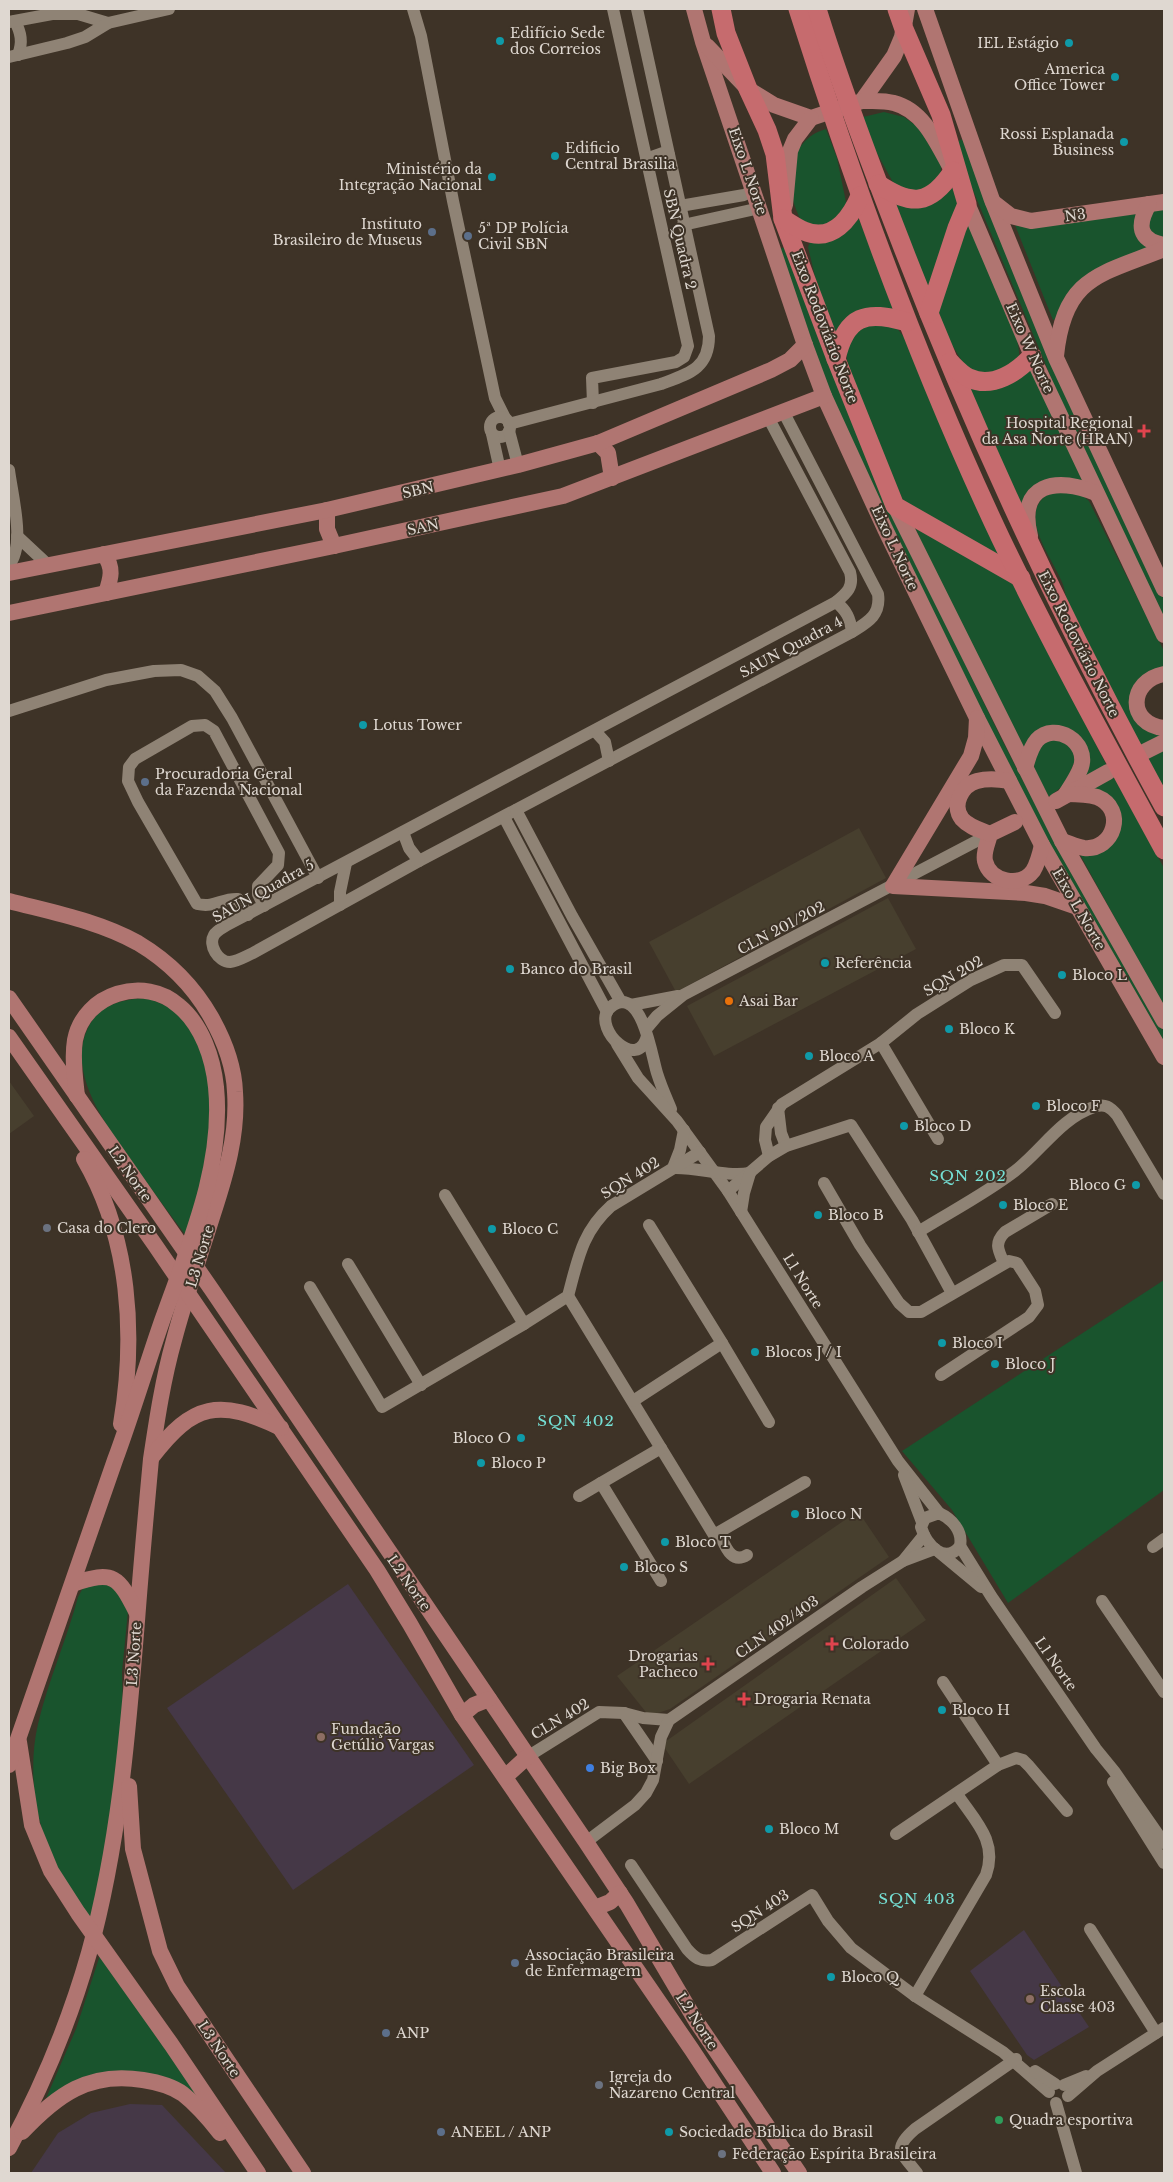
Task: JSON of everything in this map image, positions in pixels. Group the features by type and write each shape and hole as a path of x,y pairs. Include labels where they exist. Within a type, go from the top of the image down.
{"highway":[{"name":"Eixo Rodoviário Norte","path":"721,9 726,33 748,89 768,130 775,154 783,219 836,359 896,506 1021,578"},
{"name":"Eixo Rodoviário Norte","path":"798,9 860,196 907,322 965,459 1021,578 1098,732 1164,850"},
{"name":"Eixo Rodoviário Norte","path":"817,9 840,83 947,359 1034,555 1124,734 1164,807"},
{"path":"897,9 941,115 967,204 957,228 929,313"},
{"path":"878,184 895,196 906,200 918,200 937,190 953,171"},
{"path":"783,219 803,231 816,234 828,233 839,228 849,218 860,196"},
{"path":"836,359 846,329 864,318 875,316 888,317 907,322"},
{"path":"947,359 962,374 980,381 997,379 1012,374 1032,356"}],"main road":[{"name":"Eixo L Norte","path":"694,9 703,42 824,396 885,530 977,718 1042,845 1164,1057"},
{"path":"703,42 748,89 774,105 814,117 861,101 894,56 902,37 907,9"},
{"name":"Eixo W Norte","path":"925,9 992,200 1056,358 1164,590"},
{"name":"Eixo W Norte","path":"861,101 891,102 904,106 915,113 928,129 953,171 1032,356 1164,635"},
{"name":"Eixo L Norte","path":"783,219 790,151 795,139 814,117"},
{"name":"N3","path":"992,200 1011,216 1031,221 1156,203"},
{"path":"1156,203 1143,215 1142,230 1147,238 1154,243 1164,244"},
{"path":"1056,358 1058,334 1062,319 1080,288 1095,277 1164,249"},
{"name":"SBN","path":"9,573 327,510 518,465 598,442 771,370 790,360 805,345"},
{"name":"SAN","path":"9,613 334,546 563,496 824,396"},
{"path":"598,442 608,453 612,478"},
{"path":"1034,555 1026,521 1026,509 1038,492 1054,485 1065,484 1096,493"},
{"name":"Eixo L Norte","path":"896,506 1062,841 1164,1022"},
{"path":"327,510 327,530 334,546"},
{"path":"104,554 109,561 112,577 106,593"},
{"path":"1164,674 1152,679 1140,688 1137,693 1136,703 1144,721 1164,728"},
{"path":"977,718 976,738 971,756 893,886 1026,893 1053,898 1077,907"},
{"path":"1025,768 1033,745 1038,738 1052,733 1067,735 1077,745 1082,759 1081,766 1061,798"},
{"path":"1144,752 1164,742"},
{"path":"1061,798 1108,772"},
{"path":"1009,780 976,781 963,790 958,806 962,819 977,829 990,834 1015,822"},
{"path":"1061,798 1085,794 1098,797 1110,807 1116,821 1110,835 1102,843 1094,847 1085,848 1062,841"},
{"path":"990,834 984,854 988,868 996,876 1008,881 1029,875 1038,861 1042,845"},
{"name":"L3 Norte","path":"9,901 56,913 105,929 137,943 161,959 185,980 204,1003 221,1034 231,1062 236,1092 229,1165 174,1340 159,1409 151,1459 128,1739 100,1910 88,1954 52,2055 10,2145"},
{"name":"L3 Norte","path":"9,1764 132,1415 202,1202 210,1172 216,1136 216,1085 211,1060 202,1036 181,1007 170,999 155,993 130,990 115,993 91,1010 82,1022 75,1039 75,1074 78,1099"},
{"name":"L2 Norte","path":"9,998 212,1290 586,1842 620,1893 696,2021 799,2173"},
{"name":"L2 Norte","path":"9,1037 282,1429 391,1592 462,1715 694,2053 773,2173"},
{"path":"44,1089 89,1168 104,1200 124,1280 128,1306 129,1350 127,1384 115,1460"},
{"path":"151,1459 176,1428 200,1412 230,1410 248,1414 282,1429"},
{"path":"73,1584 96,1577 110,1577 126,1590 137,1613"},
{"path":"462,1715 474,1705 489,1698"},
{"name":"L3 Norte","path":"128,1739 133,1849 160,1951 177,1986 303,2173"},
{"name":"L3 Norte","path":"19,1740 32,1825 52,1871 78,1913 258,2172"},
{"path":"505,1777 527,1756"},
{"path":"595,1908 610,1902 620,1893"},
{"path":"10,2145 52,2102 72,2089 92,2081 110,2077 135,2079 156,2082 180,2092 192,2102 258,2172"}],"street":[{"path":"13,56 85,37 108,23 169,9"},
{"path":"413,9 421,36 453,201 495,398 508,424 518,465"},
{"name":"SBN Quadra 2","path":"594,403 592,378 676,362 684,357 688,341 613,9"},
{"name":"SBN Quadra 2","path":"508,424 594,403 660,384 685,375 699,366 707,357 709,336 683,225 637,9"},
{"path":"13,56 22,46 22,37 12,21 52,14 78,14 108,23"},
{"path":"617,25 624,26 639,23"},
{"path":"621,46 633,42 644,42"},
{"path":"642,140 665,136"},
{"path":"646,159 663,153 669,155"},
{"name":"SBN Quadra 2","path":"680,206 744,195 754,190"},
{"name":"SBN Quadra 2","path":"683,225 760,208"},
{"path":"673,275 696,278"},
{"path":"676,289 696,278"},
{"path":"495,398 490,426 500,470"},
{"name":"SAUN Quadra 4","path":"500,781 836,602 848,592 852,580 850,572 775,414"},
{"name":"SAUN Quadra 4","path":"516,810 852,632 872,618 878,610 878,594 775,414"},
{"path":"492,420 498,417 508,424"},
{"path":"492,434 499,437 507,434 508,424"},
{"path":"9,470 17,536 15,556 9,566"},
{"path":"17,536 47,564"},
{"path":"836,602 847,612 852,632"},
{"path":"9,711 106,680 154,671 181,670 198,676 216,691 318,878"},
{"path":"214,731 232,718"},
{"path":"248,915 238,899 231,899 208,906 197,904 138,802 128,781 129,767 135,759 192,726 205,725 214,731 279,853 279,859 272,874 258,886 258,894 264,906"},
{"path":"594,731 605,742 608,748 609,760"},
{"name":"SAUN Quadra 5","path":"500,781 227,925 214,936 213,948 221,958 228,962 235,961 516,810"},
{"path":"261,820 280,808"},
{"path":"516,810 572,916 626,1004 642,1020 646,1032 643,1044 638,1048 627,1049 617,1044 611,1036 606,1020 607,1012 612,1006 626,1004"},
{"path":"504,817 607,1012"},
{"path":"404,832 409,848 419,861"},
{"name":"CLN 201/202","path":"646,1032 657,1016 683,995 990,834"},
{"path":"340,905 340,892 346,863"},
{"name":"SQN 202","path":"769,1156 765,1140 766,1127 778,1108 881,1043 917,1014 971,980 1004,965 1022,965 1027,969 1055,1013"},
{"name":"CLN 201/202","path":"626,1004 683,995"},
{"name":"L1 Norte","path":"646,1032 663,1091 680,1125"},
{"path":"881,1043 938,1139"},
{"name":"L1 Norte","path":"617,1044 638,1078 680,1125 728,1191 898,1461 939,1513"},
{"path":"918,1232 1016,1171 1063,1125 1095,1106 1105,1105 1111,1107 1164,1194"},
{"path":"778,1108 781,1132 786,1146"},
{"path":"680,1125 680,1150 673,1168 694,1168 732,1175 750,1173"},
{"path":"728,1191 769,1156 786,1146 851,1125 918,1232 952,1293"},
{"name":"SQN 402","path":"568,1296 580,1251 591,1227 599,1216 611,1206 700,1152"},
{"path":"741,1212 750,1173"},
{"path":"824,1183 860,1245 904,1309 909,1312 921,1312 1004,1263 1013,1261 1017,1263 1035,1291 1038,1305 1029,1317 941,1375"},
{"path":"445,1195 524,1324"},
{"path":"1004,1263 998,1250 999,1238 1005,1232 1052,1204"},
{"path":"649,1225 769,1422"},
{"path":"348,1264 421,1385"},
{"path":"310,1287 382,1407 568,1296 714,1535 805,1482"},
{"path":"633,1401 722,1343"},
{"path":"579,1496 661,1448"},
{"name":"L1 Norte","path":"898,1461 922,1522"},
{"path":"601,1483 661,1581"},
{"path":"939,1513 949,1518 956,1526 961,1541 956,1551 950,1554 937,1551 924,1535 922,1522 932,1514 939,1513"},
{"path":"718,1533 734,1558 738,1559 747,1555"},
{"name":"CLN 402/403","path":"669,1720 903,1560 924,1535"},
{"path":"1153,1547 1164,1539"},
{"name":"L1 Norte","path":"960,1546 991,1596 1096,1749 1163,1840"},
{"name":"L1 Norte","path":"937,1551 991,1596"},
{"name":"CLN 402/403","path":"903,1560 937,1551"},
{"path":"1102,1601 1164,1692"},
{"path":"943,1682 998,1765"},
{"name":"CLN 402","path":"527,1756 599,1712 624,1713 643,1718 669,1720"},
{"path":"624,1713 657,1761"},
{"path":"586,1842 635,1805 646,1793 653,1780 661,1736 669,1720"},
{"name":"L1 Norte","path":"1096,1749 1123,1800 1164,1860"},
{"path":"896,1834 998,1765 1016,1758 1023,1760 1066,1811"},
{"path":"915,1996 986,1875 991,1862 989,1842 957,1794"},
{"name":"SQN 403","path":"631,1865 686,1949 695,1958 704,1962 712,1960 812,1895 828,1921 851,1948 915,1996 1015,2060 1060,2093"},
{"path":"1076,2173 1061,2125 1060,2093 1160,2030 1090,1929"},
{"path":"917,2173 901,2151 903,2140 915,2129 1015,2060"}],"shaded area":[{"path":"859,828 886,878 676,992 649,942"},
{"path":"888,898 916,949 714,1056 687,1006"},
{"path":"9,1081 34,1116 9,1134"},
{"path":"858,1511 889,1557 670,1709 649,1716 617,1676"},
{"path":"896,1578 926,1620 689,1784 662,1744"},
{"name":"Fundação Getúlio Vargas","path":"348,1584 474,1765 293,1890 167,1708"},
{"name":"Escola Classe 403","path":"1024,1930 1089,2027 1034,2060 1027,2055 970,1971"},
{"path":"130,2104 162,2105 226,2173 31,2173 58,2133 91,2113"}],"green space":[{"path":"884,112 904,117 918,127 941,164 941,173 929,194 895,186 873,146 863,117"},
{"path":"826,129 837,158 847,207 832,228 802,222 792,196 791,181 796,155 803,144 813,135"},
{"path":"962,139 1104,474 1164,600 1164,619 1063,406 972,188 952,145"},
{"path":"952,186 1004,299 1018,344 1019,359 991,378 965,366 946,335 892,200 911,207 925,206 937,200"},
{"path":"1164,207 1164,242 1153,239 1147,218 1153,210"},
{"path":"1142,211 1152,248 1072,288 1053,320 1015,225 1028,227"},
{"path":"859,219 894,310 833,337 818,289 808,247 811,240 826,241 842,236"},
{"path":"787,246 929,590 1035,804 1164,1032 1164,1046 1057,860 960,674 826,385 780,249"},
{"path":"864,323 895,326 904,337 1057,669 1107,766 1081,781 1069,731 1025,754 945,596 866,416 847,360 847,344"},
{"path":"1030,359 1088,486 1067,479 1024,514 964,380"},
{"path":"1056,491 1082,495 1089,501 1164,651 1164,672 1134,701 1164,732 1140,749 1068,607 1062,583 1038,532 1035,519 1037,508 1043,498"},
{"path":"1061,736 1077,756 1065,784 1049,797 1035,771 1036,753 1040,744"},
{"path":"1164,750 1164,792 1146,760"},
{"path":"1114,777 1164,868 1164,1007 1078,851 1120,825 1085,792"},
{"path":"147,998 177,1010 206,1053 213,1134 187,1237 102,1118 86,1081 82,1062 83,1044 89,1026 99,1012 121,1001"},
{"path":"1164,1280 1164,1490 1008,1603 952,1510 902,1451"},
{"path":"96,1581 112,1584 128,1611 122,1672 123,1718 117,1789 93,1923 60,1872 44,1837 36,1800 33,1761 42,1708 78,1597 83,1588"},
{"path":"100,1955 197,2095 118,2074 41,2110 76,2029"}],"place":[{"name":"Edifício Sede dos Correios","path":"500,41"},
{"name":"IEL Estágio","path":"1069,43"},
{"name":"America Office Tower","path":"1115,77"},
{"name":"Rossi Esplanada Business","path":"1124,142"},
{"name":"Edificio Central Brasilia","path":"555,156"},
{"name":"Ministério da Integração Nacional","path":"492,177"},
{"name":"Instituto Brasileiro de Museus","path":"432,232"},
{"name":"5ª DP Polícia Civil SBN","path":"468,236"},
{"name":"Hospital Regional da Asa Norte (HRAN)","path":"1144,431"},
{"name":"Lotus Tower","path":"363,725"},
{"name":"Procuradoria Geral da Fazenda Nacional","path":"145,782"},
{"name":"Referência","path":"825,963"},
{"name":"Banco do Brasil","path":"510,969"},
{"name":"Bloco L","path":"1062,975"},
{"name":"Asai Bar","path":"729,1001"},
{"name":"Bloco K","path":"949,1029"},
{"name":"Bloco A","path":"809,1056"},
{"name":"Bloco F","path":"1036,1106"},
{"name":"Bloco D","path":"904,1126"},
{"name":"Bloco G","path":"1136,1185"},
{"name":"Bloco E","path":"1003,1205"},
{"name":"Bloco B","path":"818,1215"},
{"name":"Casa do Clero","path":"47,1228"},
{"name":"Bloco C","path":"492,1229"},
{"name":"Bloco I","path":"942,1343"},
{"name":"Blocos J / I","path":"755,1352"},
{"name":"Bloco J","path":"995,1364"},
{"name":"Bloco O","path":"521,1438"},
{"name":"Bloco P","path":"481,1463"},
{"name":"Bloco N","path":"795,1514"},
{"name":"Bloco T","path":"665,1542"},
{"name":"Bloco S","path":"624,1567"},
{"name":"Colorado","path":"832,1644"},
{"name":"Drogarias Pacheco","path":"708,1664"},
{"name":"Drogaria Renata","path":"744,1699"},
{"name":"Bloco H","path":"942,1710"},
{"name":"Fundação Getúlio Vargas","path":"321,1737"},
{"name":"Big Box","path":"590,1768"},
{"name":"Bloco M","path":"769,1829"},
{"name":"Associação Brasileira de Enfermagem","path":"515,1963"},
{"name":"Bloco Q","path":"831,1977"},
{"name":"Escola Classe 403","path":"1030,1999"},
{"name":"ANP","path":"386,2033"},
{"name":"Igreja do Nazareno Central","path":"599,2085"},
{"name":"Quadra esportiva","path":"999,2120"},
{"name":"ANEEL / ANP","path":"441,2132"},
{"name":"Sociedade Bíblica do Brasil","path":"669,2132"},
{"name":"Federação Espírita Brasileira","path":"722,2154"}],"district":[{"name":"SQN 202","path":"968,1176"},
{"name":"SQN 402","path":"576,1421"},
{"name":"SQN 403","path":"917,1899"}]}
